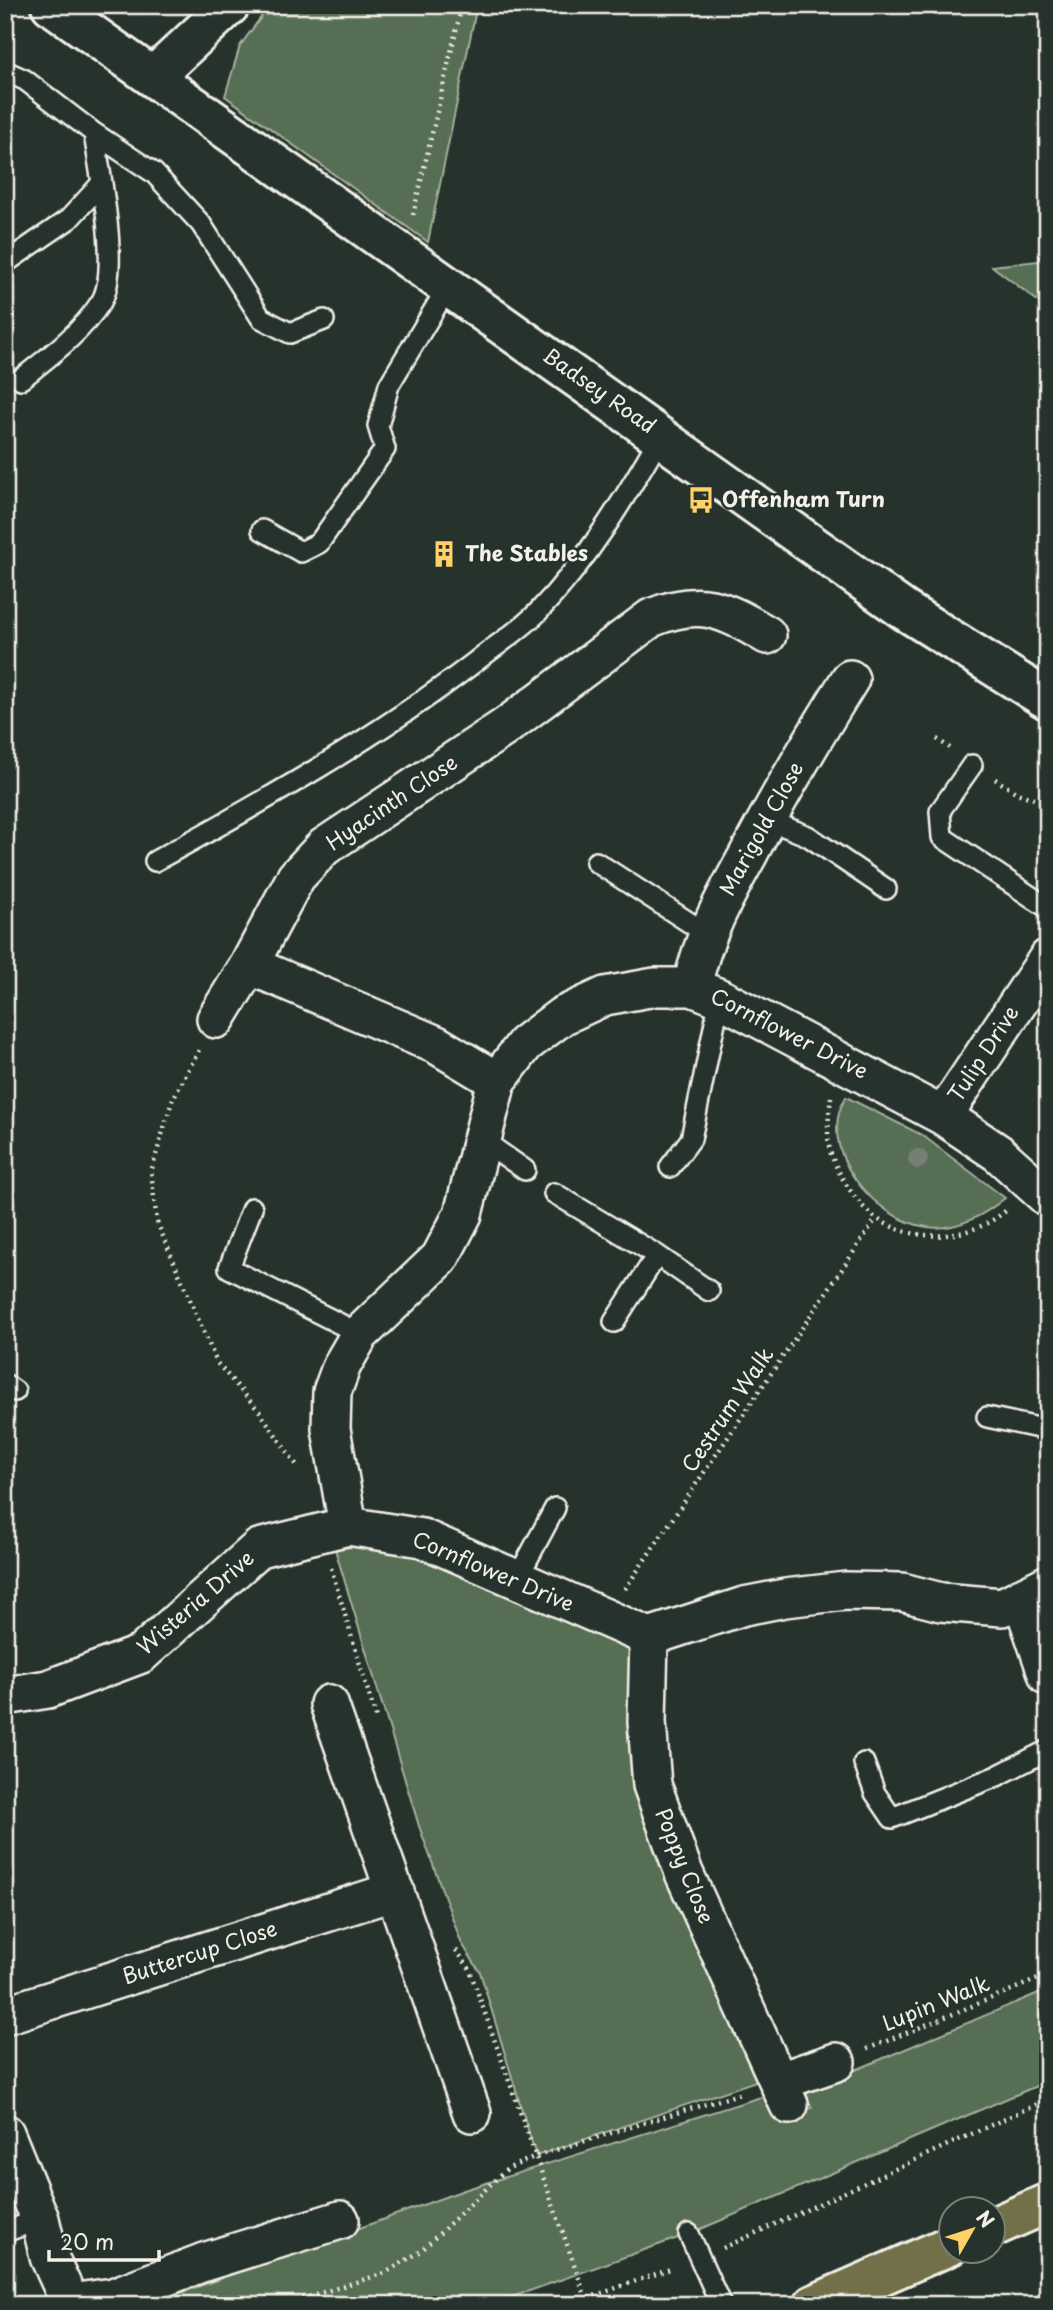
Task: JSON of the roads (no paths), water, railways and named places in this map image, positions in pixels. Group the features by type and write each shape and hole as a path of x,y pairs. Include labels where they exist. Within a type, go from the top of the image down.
{"highway":[{"path":"1007,2221 1048,2203"},
{"path":"813,2305 937,2251"}],"main road":[{"name":"Badsey Road","path":"51,5 661,435 904,610 1048,700"},
{"path":"153,77 230,5"}],"street":[{"name":"Hyacinth Close","path":"216,1019 249,965 296,877 324,847 505,727 650,618 670,610 690,607 725,610 767,635"},
{"name":"Marigold Close","path":"706,992 699,951 766,820 850,679"},
{"name":"Tulip Drive","path":"943,1116 1048,958"},
{"path":"249,965 438,1045 497,1081"},
{"name":"Cornflower Drive","path":"649,1637 422,1538 334,1529 332,1392 342,1365 360,1334 440,1258 463,1214 497,1081 525,1044 562,1016 604,996 655,987 706,992 842,1060 943,1116 998,1153 1041,1192"},
{"name":"Wisteria Drive","path":"5,1696 48,1689 141,1654 259,1548 334,1529"},
{"path":"649,1637 744,1606 846,1591 902,1592 941,1602 1002,1607 1034,1591 1048,1676"},
{"name":"Poppy Close","path":"649,1637 647,1723 652,1785 684,1873 785,2093 836,2062"},
{"path":"329,1704 472,2113"},
{"name":"Buttercup Close","path":"5,2015 395,1891"},
{"path":"5,2133 40,2219 49,2257 70,2303 113,2297 204,2262 340,2220"}],"lane":[{"path":"5,71 25,80 154,173 201,224 261,318 290,333 324,320"},
{"path":"20,379 73,337 103,299 109,244 94,132"},
{"path":"5,263 69,219 101,184"},
{"path":"262,530 301,552 319,543 385,449 378,426 389,385 449,285"},
{"path":"156,861 224,824 425,701 536,615 583,561 624,500 661,435"},
{"path":"972,765 940,811 942,837 1048,908"},
{"path":"766,820 808,836 886,889"},
{"path":"596,863 707,934"},
{"path":"670,1167 691,1139 706,992"},
{"path":"481,1139 525,1170"},
{"path":"554,1193 657,1255 709,1291"},
{"path":"252,1208 229,1268 360,1334"},
{"path":"614,1322 657,1255"},
{"path":"987,1417 1048,1430"},
{"path":"517,1579 555,1508"},
{"path":"864,1763 875,1793 892,1818 997,1776 1048,1750"},
{"path":"5,2231 40,2219"},
{"path":"690,2234 721,2305"}],"place":[{"name":"Offenham Turn","path":"701,500"},
{"name":"The Stables","path":"444,554"}]}
